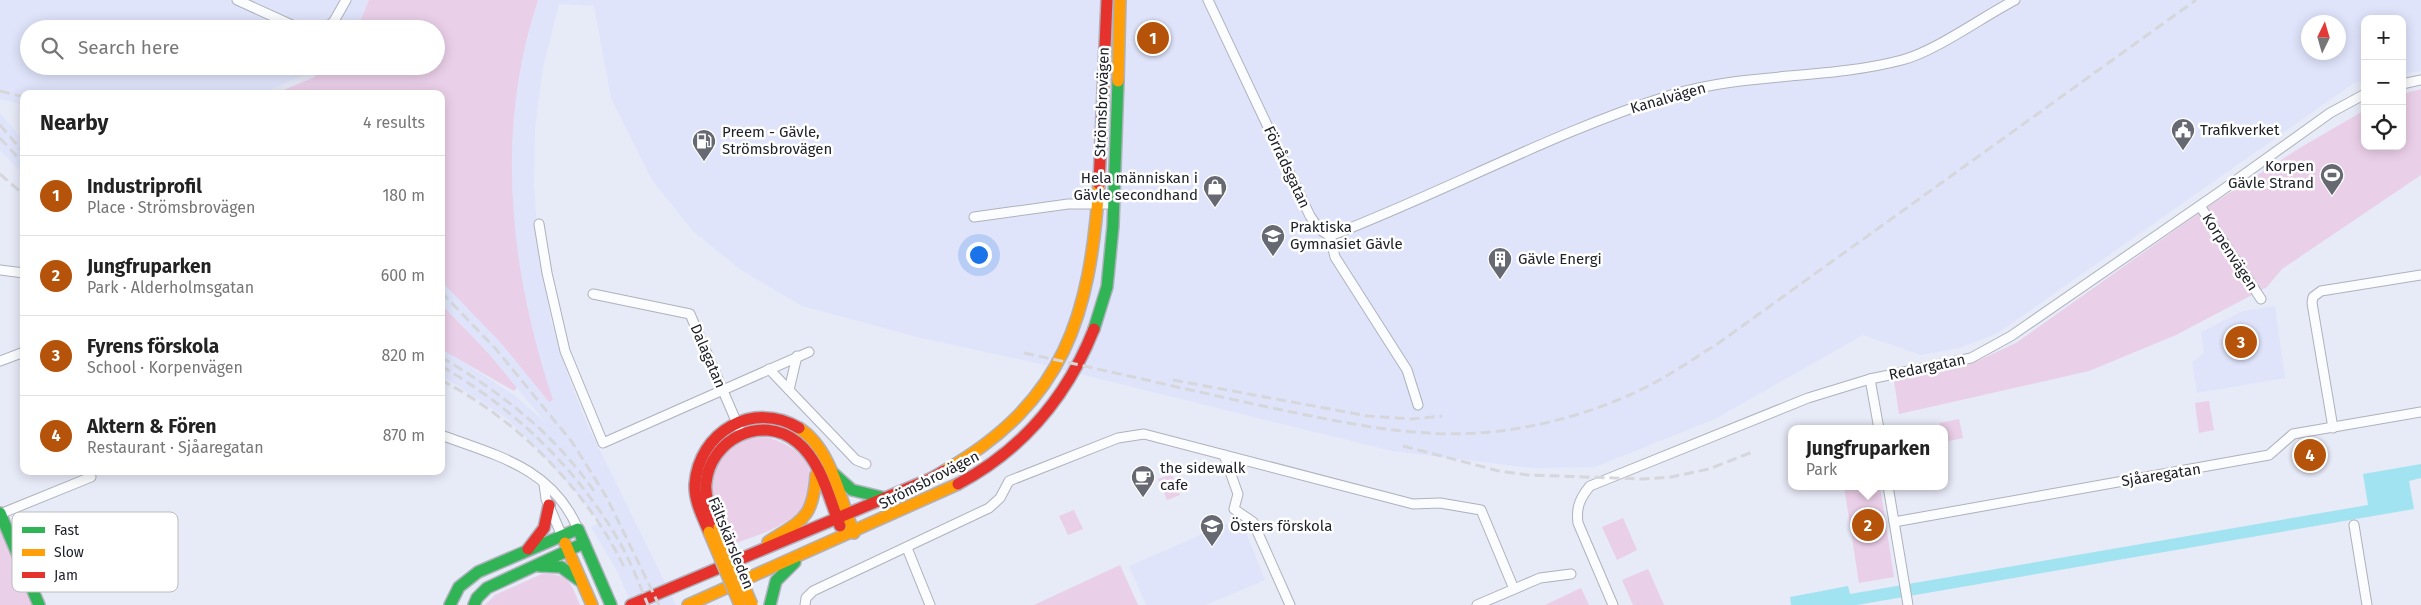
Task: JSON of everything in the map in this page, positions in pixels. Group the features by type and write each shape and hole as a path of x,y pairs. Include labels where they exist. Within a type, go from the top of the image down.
{"main road":[{"name":"Strömsbrovägen","path":"631,605 930,479 968,459 1002,434 1035,397 1054,371 1071,338 1084,301 1091,261 1097,204 1107,0"},
{"name":"Strömsbrovägen","path":"688,605 936,496 992,465 1017,444 1060,396 1084,354 1099,317 1107,287 1113,204 1120,0"},
{"name":"Fältskärsleden","path":"740,605 714,529 706,484 710,465 724,445 739,428 754,418 785,421 802,430 816,444 828,468 849,535"},
{"name":"Fältskärsleden","path":"739,428 783,433 804,449 842,517"},
{"path":"828,468 841,483 852,490 885,498"},
{"path":"748,557 803,520 810,513 816,493 816,470"},
{"path":"526,551 544,528 549,505"},
{"path":"0,514 12,542"},
{"path":"450,605 456,592 471,576 578,529 611,605"},
{"name":"Fältskärsleden","path":"714,529 752,605"},
{"path":"562,536 592,605"},
{"path":"474,605 477,598 486,588 584,543"},
{"path":"770,605 776,581 782,572 815,548"},
{"path":"532,567 548,565 561,567 573,574 584,586"},
{"path":"33,592 39,605"}],"street":[{"path":"237,0 280,20"},
{"path":"335,20 346,0"},
{"name":"Förrådsgatan","path":"1208,0 1310,216 1319,229 1330,236"},
{"name":"Kanalvägen","path":"1330,236 1607,117 1673,94 1715,84 1767,76 1841,71 1903,60 1924,51 2015,0"},
{"path":"2406,83 2421,80"},
{"name":"Redargatan","path":"1613,605 1578,523 1577,513 1580,498 1590,486 1808,398 1870,380 1971,358 2011,336 2200,206 2330,113 2361,96"},
{"path":"974,217 1068,204 1113,204"},
{"name":"Korpenvägen","path":"2200,206 2261,300"},
{"path":"539,224 547,273 565,351 604,443 809,352"},
{"path":"1330,236 1335,257 1407,370 1418,405"},
{"path":"0,270 20,272"},
{"path":"2333,428 2313,297 2321,291 2421,275"},
{"name":"Dalagatan","path":"593,294 690,314 739,428"},
{"path":"0,361 20,354"},
{"path":"789,390 797,356"},
{"path":"769,369 856,460 866,464"},
{"path":"1870,380 1878,425"},
{"name":"Sjåaregatan","path":"1894,522 2260,457 2269,455 2293,434 2421,412"},
{"path":"805,605 806,598 813,591 988,508 1000,498 1009,481 1118,438 1144,434 1413,504 1440,503 1481,510 1514,589"},
{"path":"445,438 533,473 561,498 578,529"},
{"path":"1224,455 1238,494 1234,509 1246,516 1256,527 1290,605"},
{"path":"0,514 88,475"},
{"path":"544,484 549,505 562,536"},
{"path":"1889,490 1908,602"},
{"path":"2354,525 2367,605"},
{"path":"907,548 930,605"},
{"path":"1477,605 1540,578 1571,574"}],"shaded area":[{"path":"0,0 369,0 361,20 20,20 20,75 304,75 269,90 20,90 20,104 0,99"},
{"path":"369,0 538,0 524,50 516,100 512,150 513,201 518,252 526,302 553,400 549,402 501,343 445,285 445,90 284,90 316,75 445,75 445,20 361,20"},
{"path":"475,0 2421,0 2421,71 2406,73 2406,15 2361,15 2361,82 2354,83 1998,333 1959,348 1921,355 1863,335 1715,419 1595,467 1533,468 1392,451 1023,360 921,338 802,306 741,270 693,231 652,180 611,98 594,6 559,4 543,67 535,128 534,186 539,255 551,320 569,378 586,422 676,605 632,605 617,571 591,527 599,523 582,499 532,443 506,418 445,378 445,351 514,395 545,422 489,354 445,308 445,90 313,90 390,75 445,75 445,51"},
{"path":"2421,89 2421,175 2282,269 2267,287 2176,335 2089,371 1899,414 1894,381 1971,364 2016,343 2209,206 2303,146 2361,112 2361,150 2406,150 2406,93"},
{"path":"0,113 20,136 20,171 0,150"},
{"path":"2275,306 2285,378 2197,393 2192,362 2204,353 2201,332 2243,311"},
{"path":"445,308 489,354 517,388 514,391 445,351"},
{"path":"2209,401 2214,430 2199,433 2195,403"},
{"path":"1959,419 1963,438 1948,441 1948,425 1940,425 1939,423"},
{"path":"766,437 781,442 795,450 806,462 811,477 807,505 799,513 782,524 736,543 731,540 712,498 711,490 714,472 723,457 736,445 746,440"},
{"path":"1172,474 1180,495 1167,500 1158,479"},
{"path":"1845,490 1881,490 1894,577 1859,583"},
{"path":"1074,510 1083,529 1068,535 1059,516"},
{"name":"Östers förskola","path":"1240,518 1265,580 1206,605 1146,605 1129,566"},
{"path":"1623,518 1637,550 1617,560 1602,527"},
{"path":"0,524 12,553 12,592 29,592 34,605 0,605"},
{"path":"1120,565 1138,605 1034,605"},
{"path":"1648,569 1664,605 1633,605 1622,580"},
{"path":"542,574 558,575 568,581 580,605 485,605 495,595"},
{"path":"1581,588 1589,605 1545,605"}],"water":[{"path":"2421,464 2421,478 2409,481 2414,509 1857,605 1791,605 1790,597 1848,586 1850,594 2368,505 2363,474"}],"railway":[{"path":"1024,353 1340,422 1397,430 1426,433 1484,433 1533,426 1571,416 1628,396 1670,374 1720,342 2196,0"},
{"path":"0,91 20,96"},
{"path":"0,125 20,148"},
{"path":"0,138 20,160"},
{"path":"0,174 20,192"},
{"path":"445,296 495,348 572,442 607,498 659,605"},
{"path":"445,359 486,386 526,417 563,452 596,494"},
{"path":"445,369 494,401 519,421 564,465 603,516 620,543 648,605"},
{"path":"1173,380 1368,416 1411,419 1442,416"},
{"path":"445,382 497,415 548,460 571,485 591,512 610,540 625,569"},
{"path":"1403,446 1499,471 1528,475 1643,479 1671,477 1709,469 1755,451"}],"traffic: fast":[{"path":"1094,329 1107,287 1113,226 1118,81"},
{"path":"833,473 852,490 885,498"},
{"path":"0,513 12,541"},
{"path":"450,605 459,587 478,572 578,529 611,605"},
{"path":"474,605 477,598 487,588 584,543"},
{"path":"770,605 776,581 795,562"},
{"path":"539,566 561,567 579,580"},
{"path":"33,592 39,605"}],"traffic: slow":[{"path":"1118,81 1120,0"},
{"path":"944,471 985,444 1018,416 1044,385 1064,351 1078,315 1088,275 1095,231 1099,184"},
{"path":"799,428 820,449 827,462 834,476 854,533"},
{"path":"768,542 804,517 812,501 816,475"},
{"path":"688,605 958,484"},
{"path":"719,527 752,605"},
{"path":"709,532 740,605"},
{"path":"565,543 592,605"}],"traffic: jam":[{"path":"1099,184 1107,0"},
{"path":"958,484 1002,455 1040,419 1070,377 1094,329"},
{"path":"709,532 697,503 695,490 699,466 706,449 731,426 747,420 764,418 781,420 799,428"},
{"path":"719,527 706,494 706,483 710,468 717,454 727,443 740,436 753,431 768,430 783,434 797,442 812,459 823,481 840,526"},
{"path":"631,605 930,479 944,471"},
{"path":"528,549 544,528 549,505"}],"place":[{"name":"Industriprofil","path":"1153,38"},
{"name":"Trafikverket","path":"2183,151"},
{"name":"Preem - Gävle, Strömsbrovägen","path":"704,162"},
{"name":"Korpen Gävle Strand","path":"2332,196"},
{"name":"Hela människan i Gävle secondhand","path":"1215,208"},
{"name":"Praktiska Gymnasiet Gävle","path":"1273,257"},
{"name":"Gävle Energi","path":"1500,280"},
{"name":"Fyrens förskola","path":"2241,342"},
{"name":"Aktern & Fören","path":"2310,455"},
{"name":"the sidewalk cafe","path":"1143,498"},
{"name":"Jungfruparken","path":"1868,525"},
{"name":"Östers förskola","path":"1212,547"}]}
